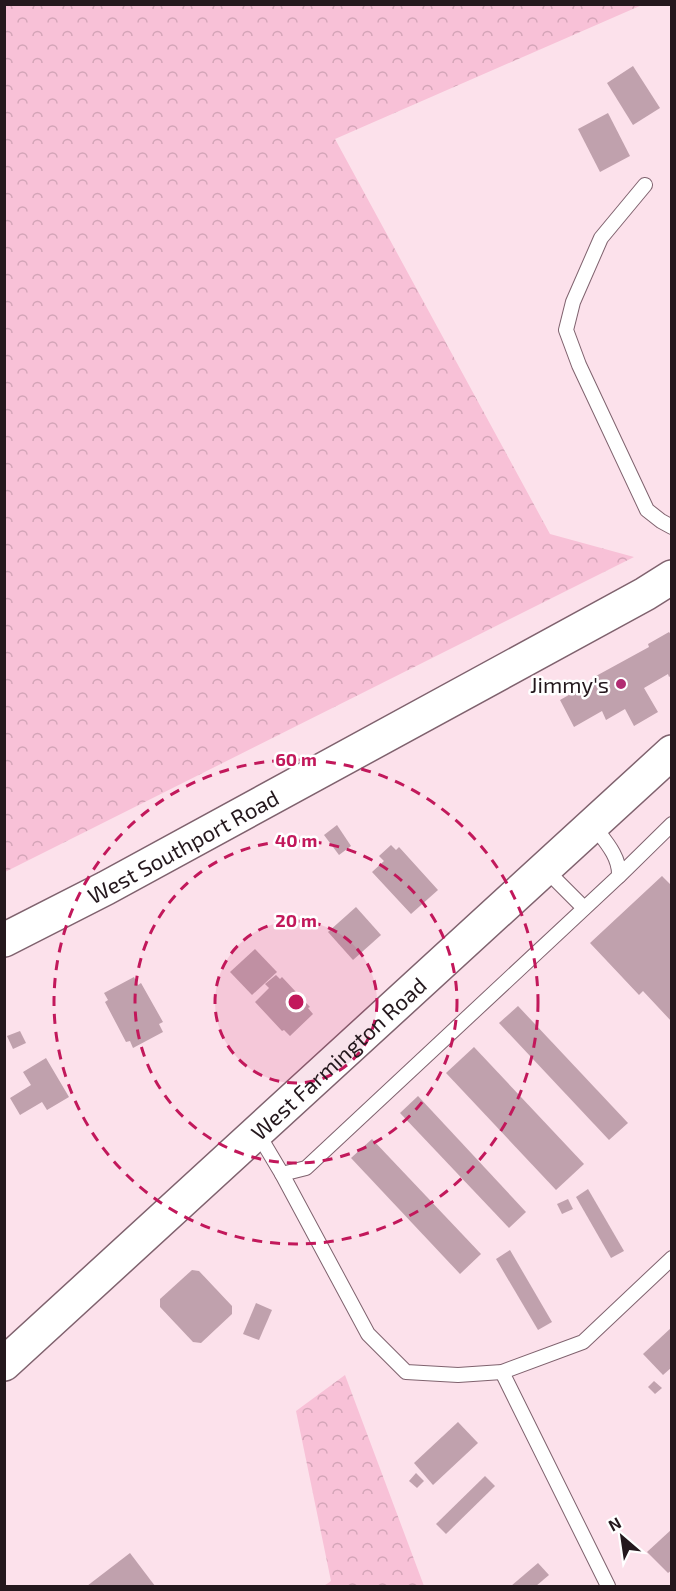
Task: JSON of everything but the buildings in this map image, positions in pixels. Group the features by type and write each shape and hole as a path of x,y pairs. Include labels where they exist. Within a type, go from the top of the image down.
{"main road":[{"name":"West Southport Road","path":"4,939 116,882 663,585"},
{"name":"West Farmington Road","path":"4,1364 672,752"}],"lane":[{"path":"645,185 601,238 573,302 567,330 579,365 647,510 672,527"},
{"path":"282,1174 306,1168 672,824"},
{"path":"593,825 611,848 619,876"},
{"path":"545,869 584,908"},
{"path":"257,1132 368,1334 406,1372 458,1375 502,1372 583,1342 672,1258"},
{"path":"502,1372 608,1587"}],"green space":[{"path":"5,4 642,5 335,139 550,534 634,557 5,872"},
{"path":"345,1375 424,1586 324,1586 331,1581 296,1411"}],"place":[{"name":"Jimmy's","path":"621,684"}]}
